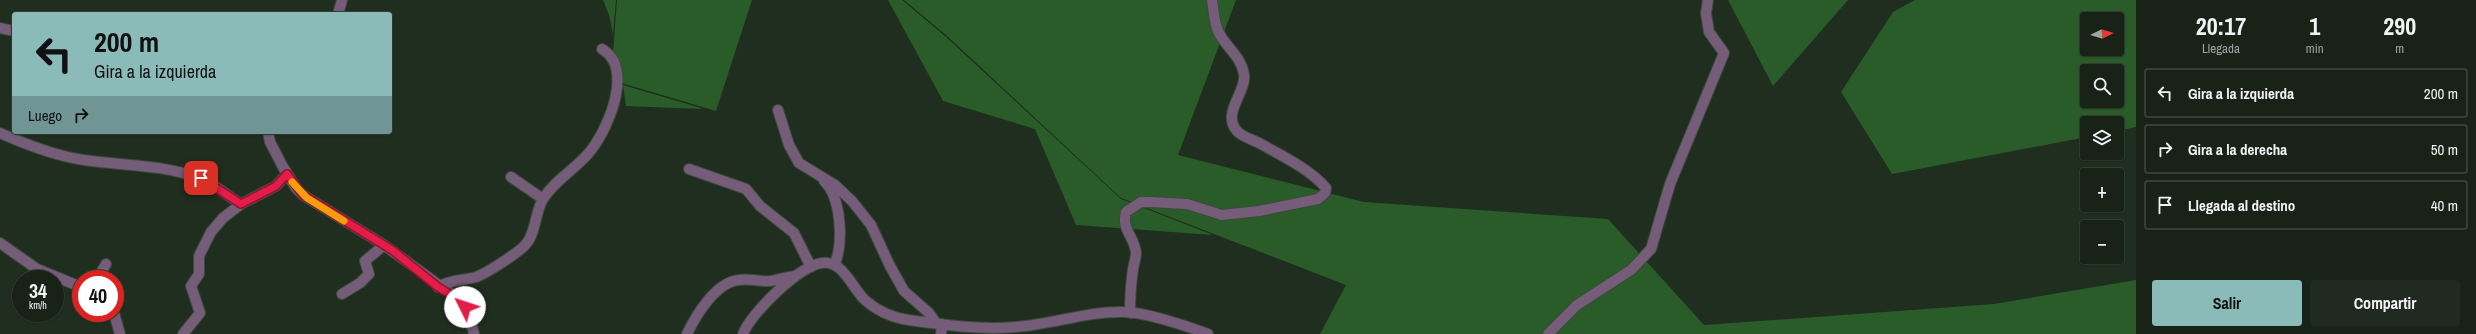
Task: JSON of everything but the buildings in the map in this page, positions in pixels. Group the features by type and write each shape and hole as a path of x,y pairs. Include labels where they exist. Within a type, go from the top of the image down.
{"street":[{"path":"339,12 342,0"},
{"path":"1130,313 1130,294 1136,254 1132,240 1126,231 1123,220 1126,212 1141,202 1187,204 1222,215 1259,212 1304,203 1318,199 1325,193 1326,188 1321,182 1292,162 1237,131 1232,122 1232,112 1234,104 1244,85 1244,75 1235,52 1221,37 1215,22 1212,0"},
{"path":"1548,334 1583,301 1631,270 1651,249 1670,184 1724,53 1709,32 1706,13 1708,0"},
{"path":"0,28 12,31"},
{"path":"438,287 450,280 476,277 486,272 527,244 543,199 592,149 604,129 619,78 618,69 611,54 602,49"},
{"path":"778,110 789,144 796,158 803,167 827,179 844,192 871,225 890,266 904,291 929,313 940,327"},
{"path":"0,133 25,144 82,160 165,168 180,172 208,182 241,204"},
{"path":"268,134 270,142 296,188 316,204 384,245 438,287 461,301 469,314 474,334"},
{"path":"689,169 746,189 760,206 794,233 811,267"},
{"path":"183,334 200,313 191,286 200,274 199,256 207,237 223,218 241,204 276,186 287,174"},
{"path":"818,175 832,191 839,214 840,247 835,264"},
{"path":"511,177 543,199"},
{"path":"276,186 296,188"},
{"path":"0,243 37,269 72,283"},
{"path":"342,294 360,283 369,274 365,261 384,245"},
{"path":"743,334 764,304 798,276 811,267 823,262 835,264 843,271 861,297 877,310 902,319 940,327 1027,330 1105,313 1130,313 1208,334"},
{"path":"102,270 106,264"},
{"path":"687,334 693,321 706,304 729,283 743,279 769,281 798,276"},
{"path":"117,322 120,334"}],"green space":[{"path":"603,0 616,0 613,34 609,15"},
{"path":"617,0 752,0 716,111 611,80"},
{"path":"888,0 902,0 945,36 1121,199 1213,235 1076,225 1035,129 943,101"},
{"path":"904,0 1236,0 1178,155 1364,202 1608,219 1704,325 1994,304 2136,280 2136,334 1320,334 1346,285 1121,198 946,35"},
{"path":"1728,0 1848,0 1773,86"},
{"path":"1915,0 2136,0 2136,127 2124,130 2124,116 2080,116 2080,138 1892,174 1841,92 1893,12"},
{"path":"623,85 701,108 701,109 626,106"}],"slow traffic":[{"path":"292,182 298,191 307,198 344,221"}],"route":[{"path":"201,178 241,204 276,186 283,181 287,174 296,188 303,195 392,250 438,287 461,301 465,307"}]}
